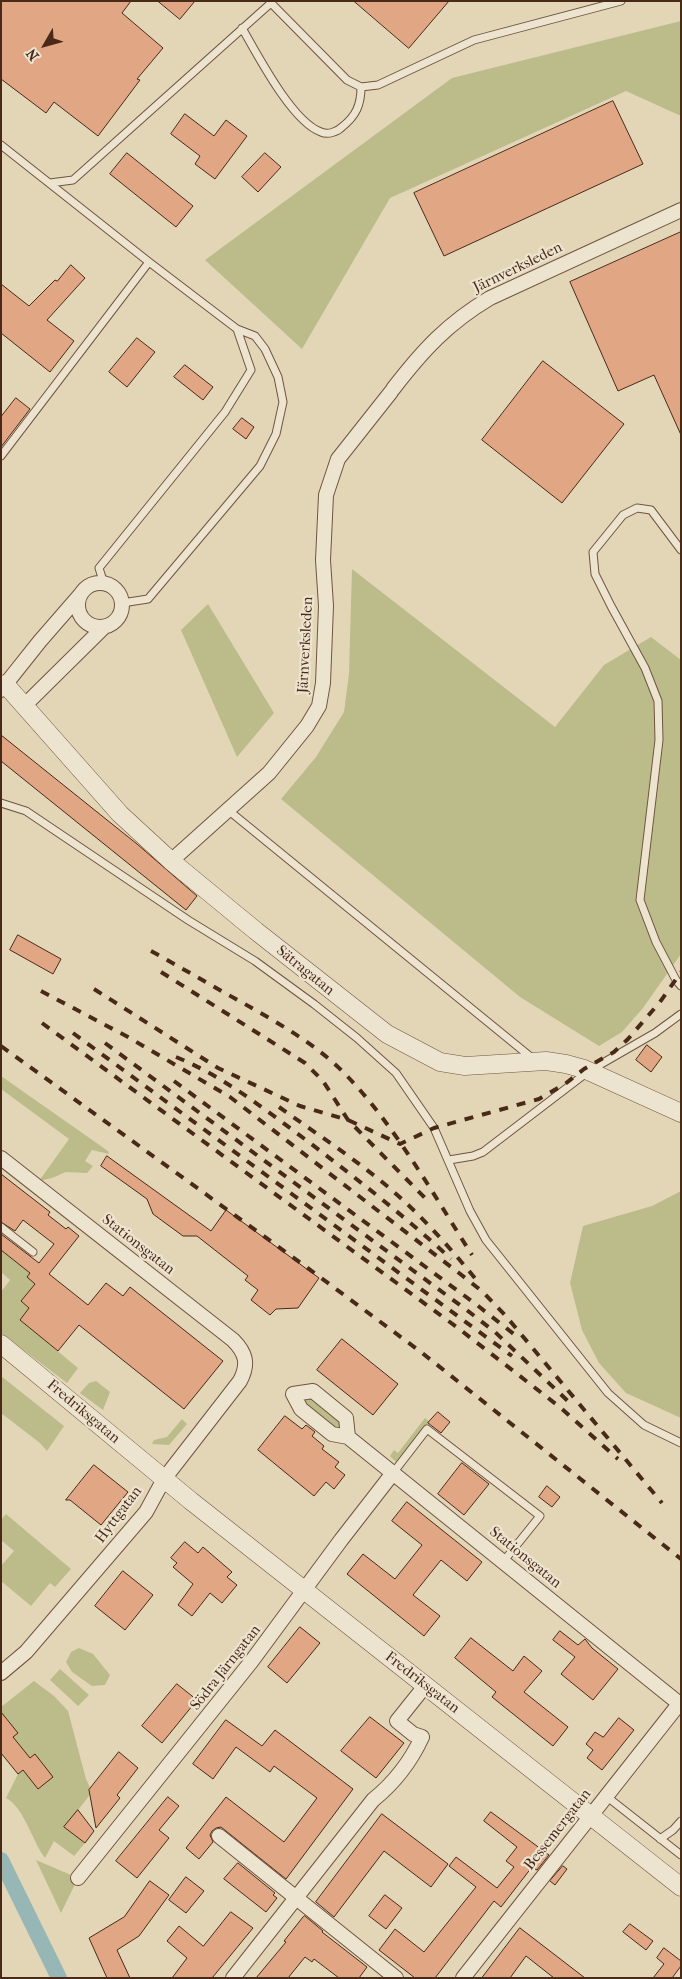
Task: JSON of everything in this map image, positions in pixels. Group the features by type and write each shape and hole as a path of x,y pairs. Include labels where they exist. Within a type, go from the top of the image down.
{"street":[{"name":"Järnverksleden","path":"172,861 269,773 291,748 319,706 323,683 326,606 324,524 326,496 338,459 428,346 472,309 500,294 681,210"},
{"path":"3,687 40,640 91,585 104,584 116,590 122,603 120,616 116,621 104,627 24,706"},
{"path":"81,595 78,608 85,621 97,627 104,627"},
{"name":"Sätragatan","path":"3,687 24,706 120,814 172,861 314,979 387,1034 414,1050 440,1062 464,1066 537,1062 563,1063 588,1071 681,1113"},
{"name":"Stationsgatan","path":"1,1158 233,1340 245,1356 246,1364"},
{"name":"Fredriksgatan","path":"1,1344 164,1479 681,1887"},
{"name":"Fredriksgatan","path":"1,1360 138,1462 164,1479"},
{"name":"Hyttgatan","path":"1,1674 26,1652 146,1512 164,1479 240,1381 246,1364"},
{"name":"Stationsgatan","path":"348,1437 680,1704"},
{"name":"Södra Järngatan","path":"78,1878 241,1675 393,1473"},
{"path":"233,1978 373,1800 387,1788 414,1754 422,1737 413,1734 397,1721 426,1686"},
{"name":"Bessemergatan","path":"463,1978 680,1704"},
{"path":"219,1836 396,1978"}],"lane":[{"path":"50,183 73,180 271,2 347,80 361,87 378,85 474,40 621,1"},
{"path":"242,28 264,69 284,97 306,122 321,132 338,131 348,123 356,113 361,99 361,87"},
{"path":"1,144 237,330 255,336 265,349 278,377 283,402 276,434 260,466 148,599 122,603"},
{"path":"1,456 149,262"},
{"path":"104,584 99,568 225,412 251,370 237,330"},
{"path":"681,550 651,510 637,508 623,515 594,552 595,574 645,668 658,701 659,740 640,900 656,942 681,986"},
{"path":"1,803 26,811 188,920 255,961 357,1038 396,1073 434,1128 470,1211 486,1240 555,1329 608,1393 644,1424 681,1443"},
{"path":"228,810 537,1062"},
{"path":"448,1160 473,1156 483,1152 588,1071 655,1033 681,1014"},
{"path":"1,1227 33,1252"},
{"path":"393,1473 427,1429 540,1516 503,1562"},
{"path":"606,1796 681,1855"},
{"path":"660,1839 673,1830 681,1821"}],"green space":[{"path":"681,21 681,116 626,91 390,198 302,349 205,260 452,78"},
{"path":"352,569 555,727 604,665 651,637 681,660 681,954 643,1008 622,1032 599,1046 520,997 281,799 316,757 344,712 349,674"},
{"path":"208,604 274,713 237,757 181,630"},
{"path":"1,1076 108,1151 109,1154 92,1150 85,1161 93,1166 87,1173 66,1172 39,1181 69,1139 1,1089"},
{"path":"681,1191 681,1418 626,1393 599,1363 582,1330 570,1283 583,1226 652,1206"},
{"path":"1,1250 30,1273 35,1284 21,1301 29,1308 20,1320 78,1368 67,1383 1,1333 1,1292 10,1280 1,1272"},
{"path":"1,1376 64,1426 47,1451 40,1443 1,1413"},
{"path":"96,1381 110,1392 103,1410 80,1393 89,1383"},
{"path":"313,1391 346,1418 348,1437 332,1434 293,1394"},
{"path":"425,1418 430,1422 427,1429 397,1463 390,1456 394,1450 398,1453"},
{"path":"182,1419 187,1424 169,1445 152,1444 154,1440 167,1437"},
{"path":"6,1514 71,1569 55,1587 50,1583 31,1606 1,1581 1,1566 14,1551 1,1540 1,1520"},
{"path":"79,1648 93,1654 110,1675 105,1685 92,1686 72,1672 66,1662 71,1652"},
{"path":"60,1669 89,1695 78,1706 50,1680"},
{"path":"34,1681 54,1696 68,1711 86,1779 92,1792 65,1827 85,1843 74,1856 54,1841 45,1858 23,1816 12,1802 6,1798 18,1774 1,1753 1,1707"},
{"path":"36,1860 78,1878 61,1913"}],"building":[{"path":"1,1 131,1 122,13 163,48 137,79 140,80 98,136 54,102 46,113 1,79"},
{"path":"158,1 195,1 180,19"},
{"path":"354,1 449,1 409,48"},
{"path":"613,101 643,164 444,256 414,193"},
{"path":"185,114 214,136 226,120 247,136 215,179 195,164 200,156 171,134"},
{"path":"127,153 193,206 176,227 110,174"},
{"path":"265,153 281,167 258,192 242,177"},
{"path":"681,232 681,435 654,375 618,391 570,282"},
{"path":"71,265 85,278 47,320 74,341 50,372 1,333 1,284 29,306 55,280 57,281"},
{"path":"137,338 155,352 127,387 109,372"},
{"path":"543,361 624,424 562,503 482,440"},
{"path":"185,365 213,387 203,400 174,377"},
{"path":"16,398 30,409 1,447 1,417"},
{"path":"242,418 254,427 246,439 233,429"},
{"path":"1,735 137,844 197,896 186,910 1,761"},
{"path":"18,935 61,959 53,974 10,950"},
{"path":"647,1045 662,1057 651,1072 636,1060"},
{"path":"107,1156 211,1231 226,1210 319,1278 298,1308 276,1309 270,1315 251,1300 258,1290 245,1280 248,1276 197,1236 183,1236 153,1214 147,1199 101,1166"},
{"path":"1,1174 50,1212 48,1215 79,1236 49,1274 88,1305 106,1283 123,1296 130,1287 223,1361 184,1409 79,1325 58,1351 20,1320 29,1308 21,1301 35,1284 27,1277 30,1273 1,1250 1,1234 39,1263 54,1244 23,1220 15,1231 1,1222"},
{"path":"342,1339 398,1384 373,1415 317,1370"},
{"path":"438,1412 450,1422 441,1433 428,1423"},
{"path":"285,1416 302,1429 306,1425 315,1432 312,1436 324,1446 322,1449 339,1462 335,1467 345,1475 334,1489 326,1482 314,1496 258,1450"},
{"path":"462,1463 489,1484 464,1515 438,1494"},
{"path":"94,1465 128,1492 101,1525 70,1500 66,1500"},
{"path":"547,1486 560,1497 552,1507 539,1497"},
{"path":"407,1502 482,1562 467,1581 441,1560 413,1595 440,1616 424,1636 347,1574 363,1554 395,1579 422,1545 392,1521"},
{"path":"185,1542 198,1553 203,1547 232,1572 227,1577 237,1585 222,1603 210,1593 192,1616 178,1605 193,1584 173,1567 177,1563 171,1558"},
{"path":"123,1571 153,1595 125,1630 95,1606"},
{"path":"300,1627 320,1643 287,1683 268,1667"},
{"path":"560,1631 578,1645 585,1639 592,1648 618,1669 593,1700 561,1674 575,1657 553,1640"},
{"path":"471,1638 513,1671 524,1656 542,1671 524,1692 568,1727 553,1746 492,1697 496,1692 455,1658"},
{"path":"177,1684 197,1700 162,1743 142,1726"},
{"path":"1,1712 18,1733 13,1737 30,1758 35,1754 53,1777 38,1789 23,1770 18,1774 1,1753"},
{"path":"370,1717 404,1743 376,1778 341,1751"},
{"path":"619,1718 634,1730 602,1770 587,1758 593,1750 586,1744 595,1732 603,1737"},
{"path":"226,1720 262,1746 275,1730 353,1789 286,1879 221,1827 212,1831 210,1835 213,1842 199,1859 186,1848 226,1797 284,1842 317,1798 274,1766 270,1772 236,1747 213,1779 193,1764"},
{"path":"119,1752 138,1768 117,1795 120,1798 96,1828 89,1790"},
{"path":"168,1797 179,1806 159,1830 169,1838 137,1878 116,1861"},
{"path":"78,1810 94,1831 85,1843 64,1827"},
{"path":"491,1812 549,1855 537,1870 532,1867 501,1907 494,1901 435,1978 415,1978 379,1950 395,1929 424,1952 476,1887 449,1866 456,1857 497,1888 514,1867 506,1861 517,1847 484,1821"},
{"path":"382,1814 448,1864 431,1887 384,1851 334,1917 316,1902"},
{"path":"238,1863 275,1893 273,1895 277,1898 266,1912 224,1879"},
{"path":"563,1866 567,1869 555,1885 550,1881"},
{"path":"186,1877 204,1891 186,1913 169,1900"},
{"path":"150,1881 169,1895 139,1936 117,1950 130,1978 107,1978 89,1938 124,1917"},
{"path":"385,1895 402,1908 386,1929 369,1916"},
{"path":"231,1912 253,1928 212,1978 172,1978 187,1958 167,1941 179,1926 203,1946"},
{"path":"305,1916 322,1932 367,1967 359,1978 339,1978 314,1959 312,1962 305,1957 288,1978 256,1978"},
{"path":"630,1924 653,1941 646,1950 623,1932"},
{"path":"520,1928 585,1978 554,1978 526,1956 510,1978 482,1978"},
{"path":"664,1948 681,1961 681,1966 672,1978 653,1978 664,1964 657,1958"}],"waterway":[{"path":"1,1860 59,1978"}],"railway":[{"path":"151,951 285,1027 325,1055 337,1066 382,1117 429,1186 472,1255"},
{"path":"161,972 305,1063 323,1081 348,1120 427,1200"},
{"path":"94,989 218,1068 300,1106 348,1120 400,1144 434,1128 539,1099 565,1084 584,1069 614,1052 628,1039 660,1002 681,972"},
{"path":"41,991 128,1037 230,1097 483,1292 505,1315 662,1503"},
{"path":"42,1023 458,1328 561,1408 618,1459"},
{"path":"73,1033 512,1356"},
{"path":"105,1043 468,1311 495,1332 570,1403"},
{"path":"1,1046 421,1352 681,1559"},
{"path":"176,1057 212,1074 278,1119 382,1199 451,1259"},
{"path":"174,1081 515,1335"},
{"path":"279,1107 343,1152 389,1188 434,1231 479,1283"}]}
